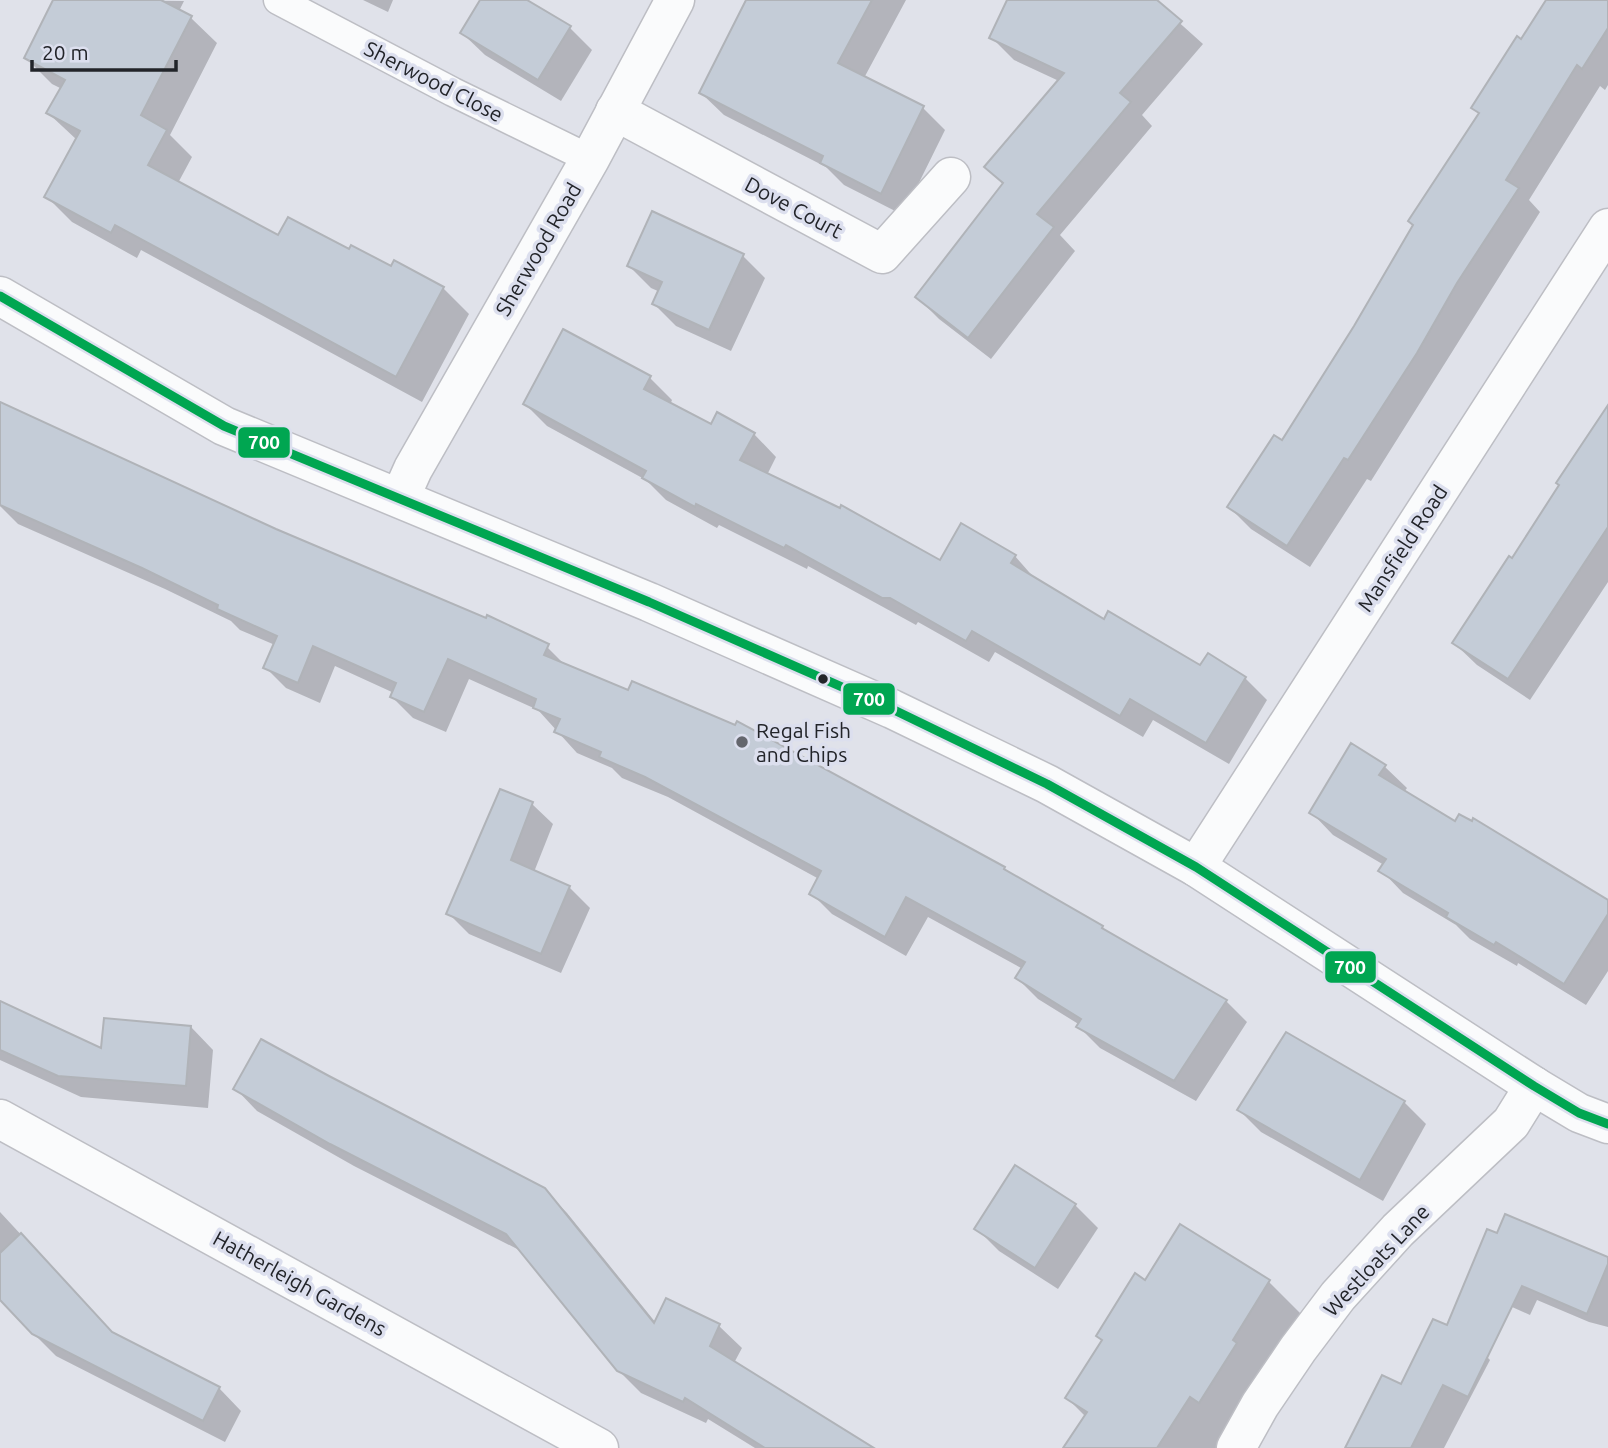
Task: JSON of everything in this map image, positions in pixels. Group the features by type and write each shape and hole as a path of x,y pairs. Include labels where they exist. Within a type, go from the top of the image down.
{"street":[{"name":"Sherwood Road","path":"400,498 413,469 590,159 674,0"},
{"name":"Dove Court","path":"615,111 882,254 951,177"},
{"name":"Mansfield Road","path":"1196,867 1608,228"},
{"path":"0,296 224,426 649,602 892,709 1047,784 1196,867 1534,1086 1579,1112 1608,1124"},
{"name":"Westloats Lane","path":"1236,1448 1291,1360 1338,1296 1398,1230 1511,1123 1534,1086"},
{"name":"Hatherleigh Gardens","path":"0,1119 599,1448"}],"lane":[{"name":"Sherwood Close","path":"278,0 453,92 590,159"}],"building":[{"path":"53,0 161,0 192,16 141,115 167,130 148,165 278,235 288,217 349,249 351,245 391,266 394,260 444,287 396,377 115,225 111,233 44,197 80,131 46,113 65,80 24,58"},
{"path":"480,0 527,0 571,26 538,80 460,33"},
{"path":"746,0 872,0 838,63 924,106 881,194 820,163 823,156 699,93"},
{"path":"1007,0 1157,0 1182,21 1120,93 1131,102 1037,214 1054,227 968,338 915,297 1003,183 984,167 1064,73 989,38"},
{"path":"1546,0 1608,0 1608,28 1582,69 1577,65 1506,180 1519,188 1457,283 1417,353 1348,460 1344,458 1287,546 1227,507 1274,435 1282,440 1354,326 1413,225 1408,221 1479,113 1471,108 1517,36 1521,39"},
{"path":"652,211 744,254 709,330 652,304 662,282 627,266"},
{"path":"563,329 651,376 644,389 711,424 717,412 755,433 740,460 840,508 841,505 940,560 961,523 1016,555 1011,563 1104,619 1108,611 1200,665 1208,653 1246,677 1206,743 1130,699 1120,716 972,631 966,641 890,598 882,598 786,545 784,548 696,504 695,507 642,478 646,471 523,404"},
{"path":"0,402 276,529 486,618 487,615 549,644 544,655 628,690 632,681 735,725 737,721 1005,867 1004,869 1103,926 1102,928 1227,1000 1174,1081 1076,1027 1081,1019 1015,978 1025,962 906,897 885,937 809,894 821,871 645,777 599,757 601,752 554,732 560,719 533,708 536,699 448,659 424,712 390,697 396,683 313,646 298,683 263,668 277,636 217,609 218,605 142,568 0,505"},
{"path":"1608,405 1608,527 1508,679 1452,643 1509,556 1512,558 1559,485 1556,483"},
{"path":"1351,743 1386,765 1379,775 1455,821 1459,814 1472,821 1473,818 1608,900 1608,914 1564,984 1496,942 1494,945 1446,917 1448,913 1378,871 1386,859 1309,813"},
{"path":"500,789 533,802 511,860 570,886 541,954 446,914"},
{"path":"0,1001 101,1048 104,1018 191,1026 186,1086 58,1076 0,1050"},
{"path":"1286,1032 1405,1101 1360,1180 1237,1110"},
{"path":"261,1039 545,1188 654,1323 666,1298 720,1324 710,1346 874,1448 765,1448 685,1398 683,1402 617,1371 506,1234 330,1144 233,1089"},
{"path":"1015,1165 1076,1204 1035,1268 974,1229"},
{"path":"1505,1214 1608,1257 1608,1264 1587,1314 1522,1286 1468,1397 1443,1385 1411,1448 1345,1448 1382,1375 1401,1384 1433,1319 1447,1325 1487,1229 1497,1233"},
{"path":"1180,1224 1270,1280 1233,1340 1237,1343 1199,1403 1190,1397 1157,1448 1063,1448 1087,1412 1065,1398 1102,1340 1096,1336 1135,1273 1145,1280"},
{"path":"21,1233 112,1332 220,1387 203,1421 32,1334 0,1300 0,1253"}],"transit line":[{"name":"700","path":"0,296 224,426 649,602 892,709 1047,784 1196,867 1534,1086 1579,1113 1608,1124"}],"place":[{"name":"Regal Fish and Chips","path":"742,742"}]}
